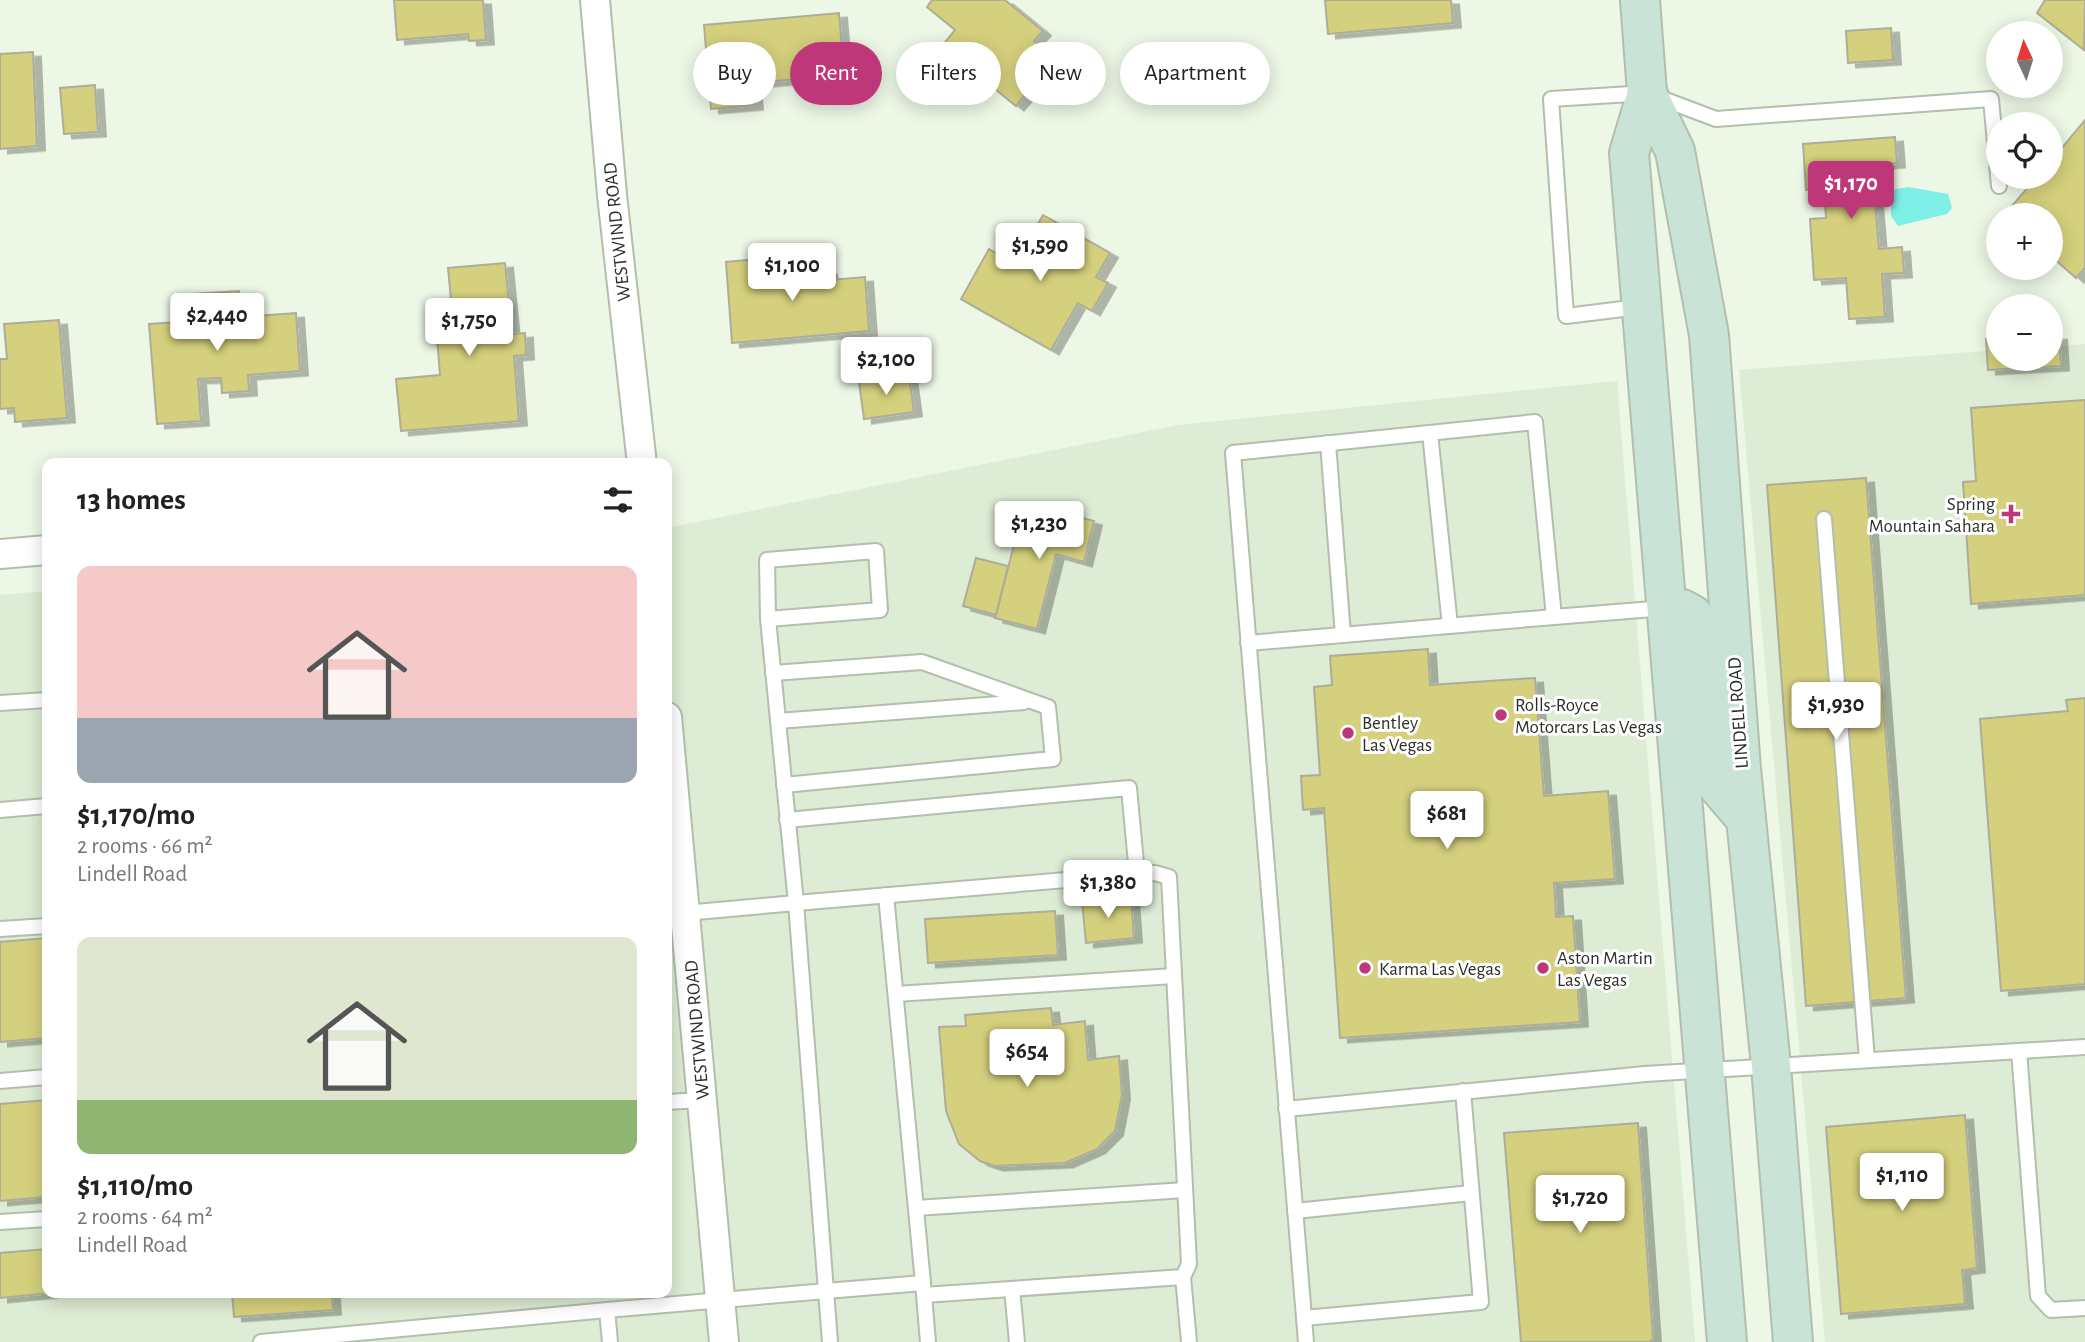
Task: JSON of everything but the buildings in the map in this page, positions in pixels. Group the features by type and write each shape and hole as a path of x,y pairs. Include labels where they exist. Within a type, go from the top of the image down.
{"street":[{"name":"WESTWIND ROAD","path":"595,0 612,195 641,458"},
{"name":"LINDELL ROAD","path":"1640,0 1647,93 1629,153 1727,1342"},
{"name":"LINDELL ROAD","path":"1647,93 1675,151 1709,335 1746,819 1771,1066 1793,1342"},
{"path":"0,554 42,550"},
{"path":"1668,608 1682,609 1693,615 1698,630 1707,748 1715,783 1746,819"},
{"name":"WESTWIND ROAD","path":"672,771 724,1342"}],"lane":[{"path":"1643,306 1566,316 1551,99 1647,93 1716,119 1991,99 1992,112"},
{"path":"1306,1342 1233,453 1535,422 1554,617"},
{"path":"1430,433 1450,626"},
{"path":"1328,443 1343,635"},
{"path":"1824,519 1867,1060"},
{"path":"768,619 880,610 876,551 767,560 768,619 796,903 830,1342"},
{"path":"1248,643 1668,608"},
{"path":"773,673 922,662 1048,707 1053,759 784,785"},
{"path":"0,703 42,700"},
{"path":"778,721 1032,701"},
{"path":"787,820 1129,788 1137,874"},
{"path":"0,810 42,806"},
{"path":"685,913 1137,874 1155,873 1169,877 1189,1264 1183,1277 1188,1342"},
{"path":"886,895 928,1342"},
{"path":"0,929 42,926"},
{"path":"896,994 1174,976"},
{"path":"1286,1109 1705,1070 2085,1047"},
{"path":"2019,1051 2038,1296 2050,1310 2085,1308"},
{"path":"0,1081 42,1077"},
{"path":"1304,1318 1481,1302 1463,1091"},
{"path":"672,1102 702,1100"},
{"path":"916,1208 1185,1190"},
{"path":"1295,1211 1471,1193"},
{"path":"0,1222 42,1219"},
{"path":"261,1342 721,1299 826,1292 1012,1289 1183,1277"},
{"path":"1012,1289 1017,1342"},
{"path":"607,1310 610,1342"}],"shaded area":[{"path":"2085,344 2085,1342 1825,1342 1739,370 1986,351 1986,371 2063,371 2063,346"},
{"path":"1617,381 1695,1342 0,1342 0,595 42,591 42,1298 672,1298 672,527 1178,425"}],"water":[{"path":"1909,187 1948,194 1952,208 1947,214 1898,226 1891,216 1891,194 1896,189"}],"place":[{"name":"Spring Mountain Sahara","path":"2011,514"},
{"name":"Rolls-Royce Motorcars Las Vegas","path":"1501,715"},
{"name":"Bentley Las Vegas","path":"1348,733"},
{"name":"Karma Las Vegas","path":"1365,968"},
{"name":"Aston Martin Las Vegas","path":"1543,968"}]}
